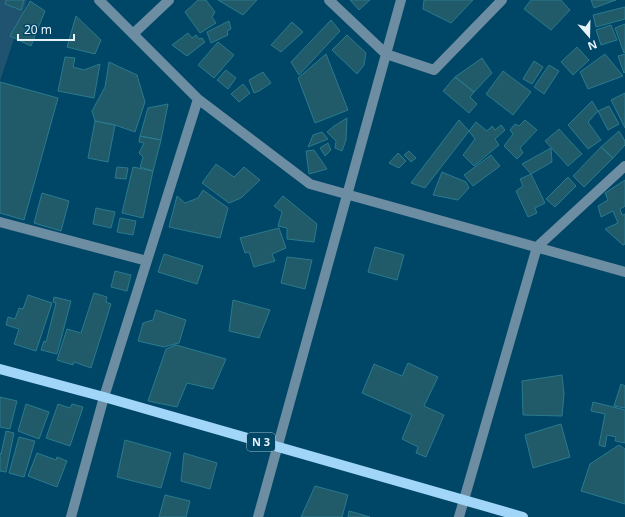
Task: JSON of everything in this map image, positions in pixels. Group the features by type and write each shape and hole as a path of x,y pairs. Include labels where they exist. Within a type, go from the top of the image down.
{"main road":[{"name":"N 3","path":"0,369 104,397 522,517"}],"street":[{"path":"100,0 198,99 310,184 625,272"},
{"path":"134,34 168,0"},
{"path":"330,0 386,54 434,70 502,0"},
{"path":"258,517 401,0"},
{"path":"71,517 104,397 198,99"},
{"path":"459,517 537,247 625,166"},
{"path":"0,222 147,261"}],"shaded area":[{"path":"0,0 27,0 0,81"}],"building":[{"path":"6,0 24,0 21,10 5,4"},
{"path":"198,0 206,0 215,12 212,17 216,23 200,33 185,12"},
{"path":"218,0 257,0 243,15"},
{"path":"350,0 370,0 359,10"},
{"path":"424,0 473,0 451,23 423,9"},
{"path":"531,0 561,0 570,10 551,30 524,9"},
{"path":"591,0 616,0 594,8"},
{"path":"30,1 45,11 31,46 10,36"},
{"path":"625,7 625,19 596,27 593,15"},
{"path":"76,16 101,40 95,54 67,47"},
{"path":"331,20 340,31 299,75 291,62"},
{"path":"229,21 231,29 227,31 228,35 211,43 207,32"},
{"path":"292,22 303,32 281,52 271,45"},
{"path":"625,24 625,52 624,53 615,28"},
{"path":"611,25 617,40 601,45 596,30"},
{"path":"188,33 192,38 196,35 199,39 202,38 205,42 187,56 172,45"},
{"path":"347,35 366,53 364,65 357,74 332,50"},
{"path":"218,42 234,55 214,78 198,65"},
{"path":"577,47 589,60 573,75 561,62"},
{"path":"326,54 348,110 315,123 298,78"},
{"path":"605,54 623,76 588,89 580,72"},
{"path":"625,54 625,72 624,73 618,56"},
{"path":"65,57 75,58 73,67 84,70 100,64 94,98 58,91"},
{"path":"482,58 492,73 474,92 455,77"},
{"path":"534,61 543,67 532,84 523,79"},
{"path":"109,62 137,75 145,102 135,132 115,125 95,121 92,111 105,87"},
{"path":"549,65 559,71 544,94 534,87"},
{"path":"226,70 236,78 228,89 217,80"},
{"path":"503,71 531,92 513,115 486,94"},
{"path":"263,72 271,83 254,93 249,80"},
{"path":"455,77 474,92 470,97 477,104 469,113 443,91"},
{"path":"0,82 58,98 24,220 0,213"},
{"path":"243,84 250,93 239,102 231,94"},
{"path":"625,93 625,128 611,100"},
{"path":"592,101 598,111 588,122 601,140 588,149 568,125"},
{"path":"168,104 161,140 140,136 148,108"},
{"path":"609,106 619,124 608,130 598,111"},
{"path":"347,118 346,140 342,151 335,148 336,141 327,132"},
{"path":"459,120 469,131 425,188 411,183"},
{"path":"525,120 537,130 520,148 523,153 517,159 504,146 513,134 510,130 515,124 519,126"},
{"path":"95,121 115,125 108,162 88,158"},
{"path":"476,122 487,131 492,126 495,130 501,125 505,130 495,139 499,145 474,166 463,155 475,139 469,131"},
{"path":"559,129 582,154 568,166 545,141"},
{"path":"619,131 625,141 625,145 613,158 601,147"},
{"path":"322,132 328,139 308,147 313,135"},
{"path":"140,136 161,140 153,171 140,167 143,157 139,153 144,143 139,142"},
{"path":"328,143 331,150 325,156 320,148"},
{"path":"601,147 613,158 584,187 573,176"},
{"path":"551,148 552,162 531,174 522,164"},
{"path":"314,150 327,169 309,174 306,151"},
{"path":"409,151 416,158 411,162 404,155"},
{"path":"398,153 406,161 399,168 389,163"},
{"path":"491,155 500,166 473,186 464,175"},
{"path":"216,164 234,177 244,167 260,180 241,198 229,203 202,183"},
{"path":"117,167 128,168 126,179 115,178"},
{"path":"133,167 153,171 143,218 122,213"},
{"path":"442,172 466,182 469,188 458,200 433,195"},
{"path":"531,174 545,203 535,208 537,213 528,217 516,191 523,186 520,179"},
{"path":"568,177 576,186 555,207 546,199"},
{"path":"625,180 625,206 620,209 622,215 625,214 625,244 623,245 605,229 618,223 613,211 601,217 598,206 608,200 605,193"},
{"path":"203,190 228,208 220,238 169,227 177,196 185,203 198,198"},
{"path":"42,193 69,201 61,231 34,223"},
{"path":"283,196 317,224 314,242 287,239 287,228 278,226 282,212 274,206"},
{"path":"96,208 115,212 111,228 93,224"},
{"path":"120,218 136,221 133,235 117,232"},
{"path":"279,228 286,248 272,254 275,261 254,267 249,252 245,253 240,238"},
{"path":"375,247 404,255 397,280 368,272"},
{"path":"164,254 203,266 197,284 158,272"},
{"path":"287,257 312,260 305,289 281,283"},
{"path":"115,271 131,275 127,291 111,287"},
{"path":"94,293 107,297 106,302 111,304 91,368 74,362 73,365 57,360 67,329 81,333"},
{"path":"28,295 52,303 36,351 14,344 19,329 6,325 8,317 15,319 19,308 23,309"},
{"path":"54,297 71,301 57,354 41,350 44,341 46,342 56,303 53,302"},
{"path":"233,300 270,310 259,338 229,331"},
{"path":"156,310 186,320 179,343 164,347 138,341 143,323 153,320"},
{"path":"176,345 226,359 213,389 187,383 177,407 148,401 166,349"},
{"path":"408,363 438,377 424,406 444,415 426,457 416,453 418,447 402,439 412,415 362,393 374,364 402,376"},
{"path":"562,375 564,394 562,416 523,415 522,381"},
{"path":"621,384 625,386 625,408 614,406"},
{"path":"0,397 17,401 10,429 0,427"},
{"path":"593,402 625,410 625,443 615,441 616,437 607,435 605,447 599,445 605,414 591,411"},
{"path":"26,404 49,412 39,439 18,431"},
{"path":"58,404 70,408 72,404 83,407 70,446 46,438"},
{"path":"561,424 570,457 533,468 525,435"},
{"path":"6,431 14,433 6,472 0,471 0,453 1,454"},
{"path":"19,437 35,441 24,477 9,473"},
{"path":"125,440 171,453 161,488 117,477"},
{"path":"619,445 625,449 625,504 581,491 590,464"},
{"path":"37,453 56,460 57,457 67,461 57,487 28,476"},
{"path":"184,453 217,463 210,489 181,481"},
{"path":"315,486 348,495 342,517 301,517"},
{"path":"165,495 190,501 186,517 159,517"},
{"path":"349,511 370,517 348,517"}]}
